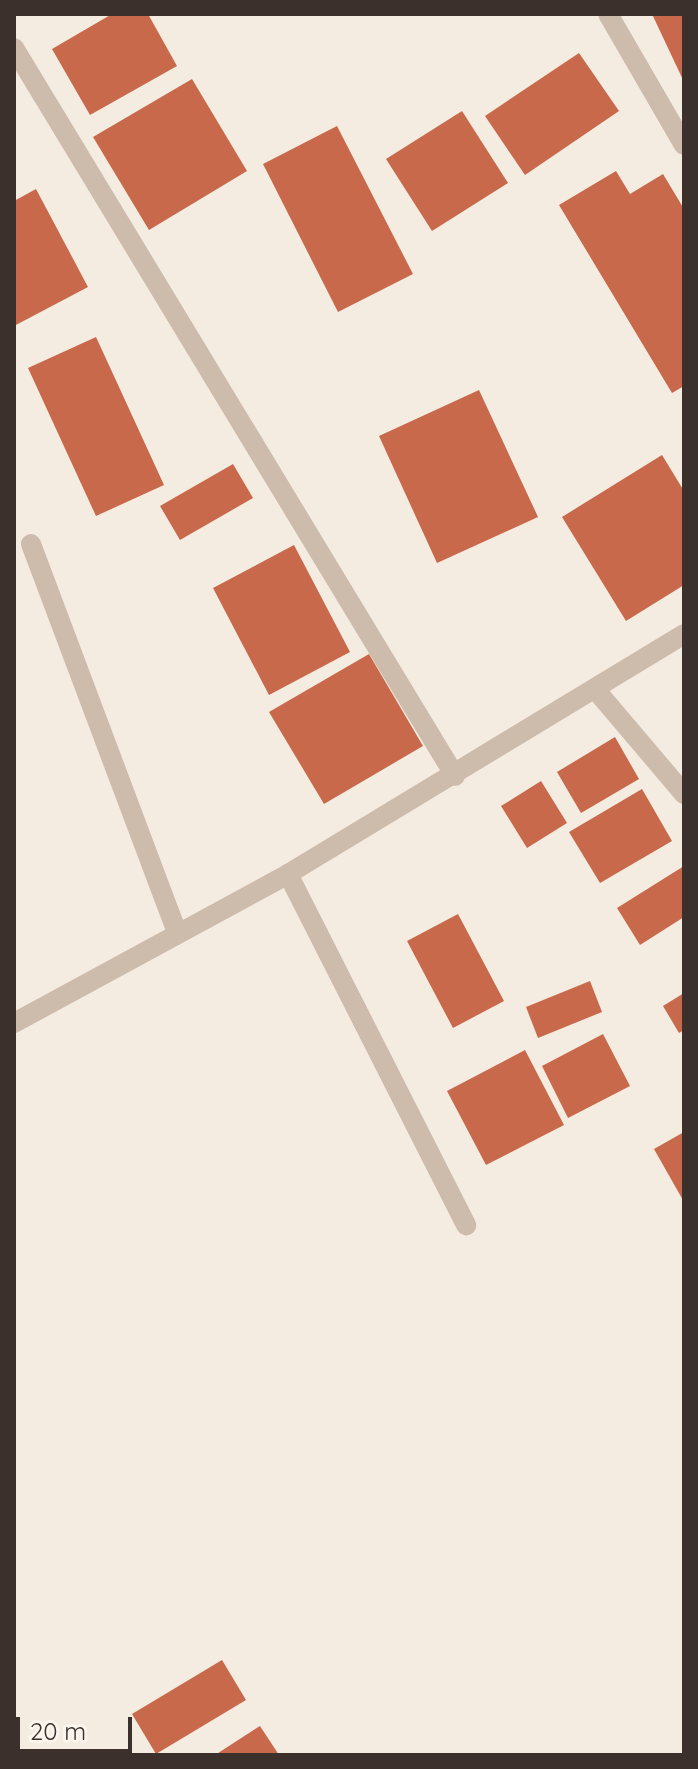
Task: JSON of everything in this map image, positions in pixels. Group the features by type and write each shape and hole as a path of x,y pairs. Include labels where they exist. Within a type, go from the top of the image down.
{"street":[{"path":"608,14 684,145"},
{"path":"14,48 455,776"},
{"path":"31,544 177,933"},
{"path":"14,1023 288,874 455,776 684,634"},
{"path":"595,689 684,794"},
{"path":"288,874 466,1225"}],"building":[{"path":"112,14 148,14 177,66 90,115 52,49"},
{"path":"652,14 684,14 684,82"},
{"path":"579,53 619,111 525,175 485,116"},
{"path":"192,79 247,171 149,230 93,137"},
{"path":"462,111 508,183 432,231 386,159"},
{"path":"337,126 413,274 338,312 263,164"},
{"path":"616,171 630,194 663,174 684,209 684,386 672,393 559,205"},
{"path":"36,189 88,287 14,326 14,201"},
{"path":"96,337 164,485 96,516 28,368"},
{"path":"479,390 538,517 437,563 379,436"},
{"path":"662,455 684,491 684,585 626,621 562,517"},
{"path":"233,464 253,498 180,540 160,506"},
{"path":"294,545 350,652 269,695 213,588"},
{"path":"369,654 423,746 324,804 269,712"},
{"path":"615,737 639,779 581,813 557,772"},
{"path":"541,781 567,823 527,848 501,806"},
{"path":"642,789 672,841 600,883 569,832"},
{"path":"684,866 684,917 640,945 617,908"},
{"path":"458,914 504,1001 453,1028 407,941"},
{"path":"590,981 602,1012 538,1038 526,1007"},
{"path":"684,993 684,1030 679,1033 663,1006"},
{"path":"603,1034 630,1086 568,1118 542,1066"},
{"path":"525,1050 564,1125 486,1165 447,1091"},
{"path":"684,1132 684,1202 654,1149"},
{"path":"222,1660 246,1700 156,1754 132,1714"},
{"path":"260,1726 279,1755 215,1755"}]}
